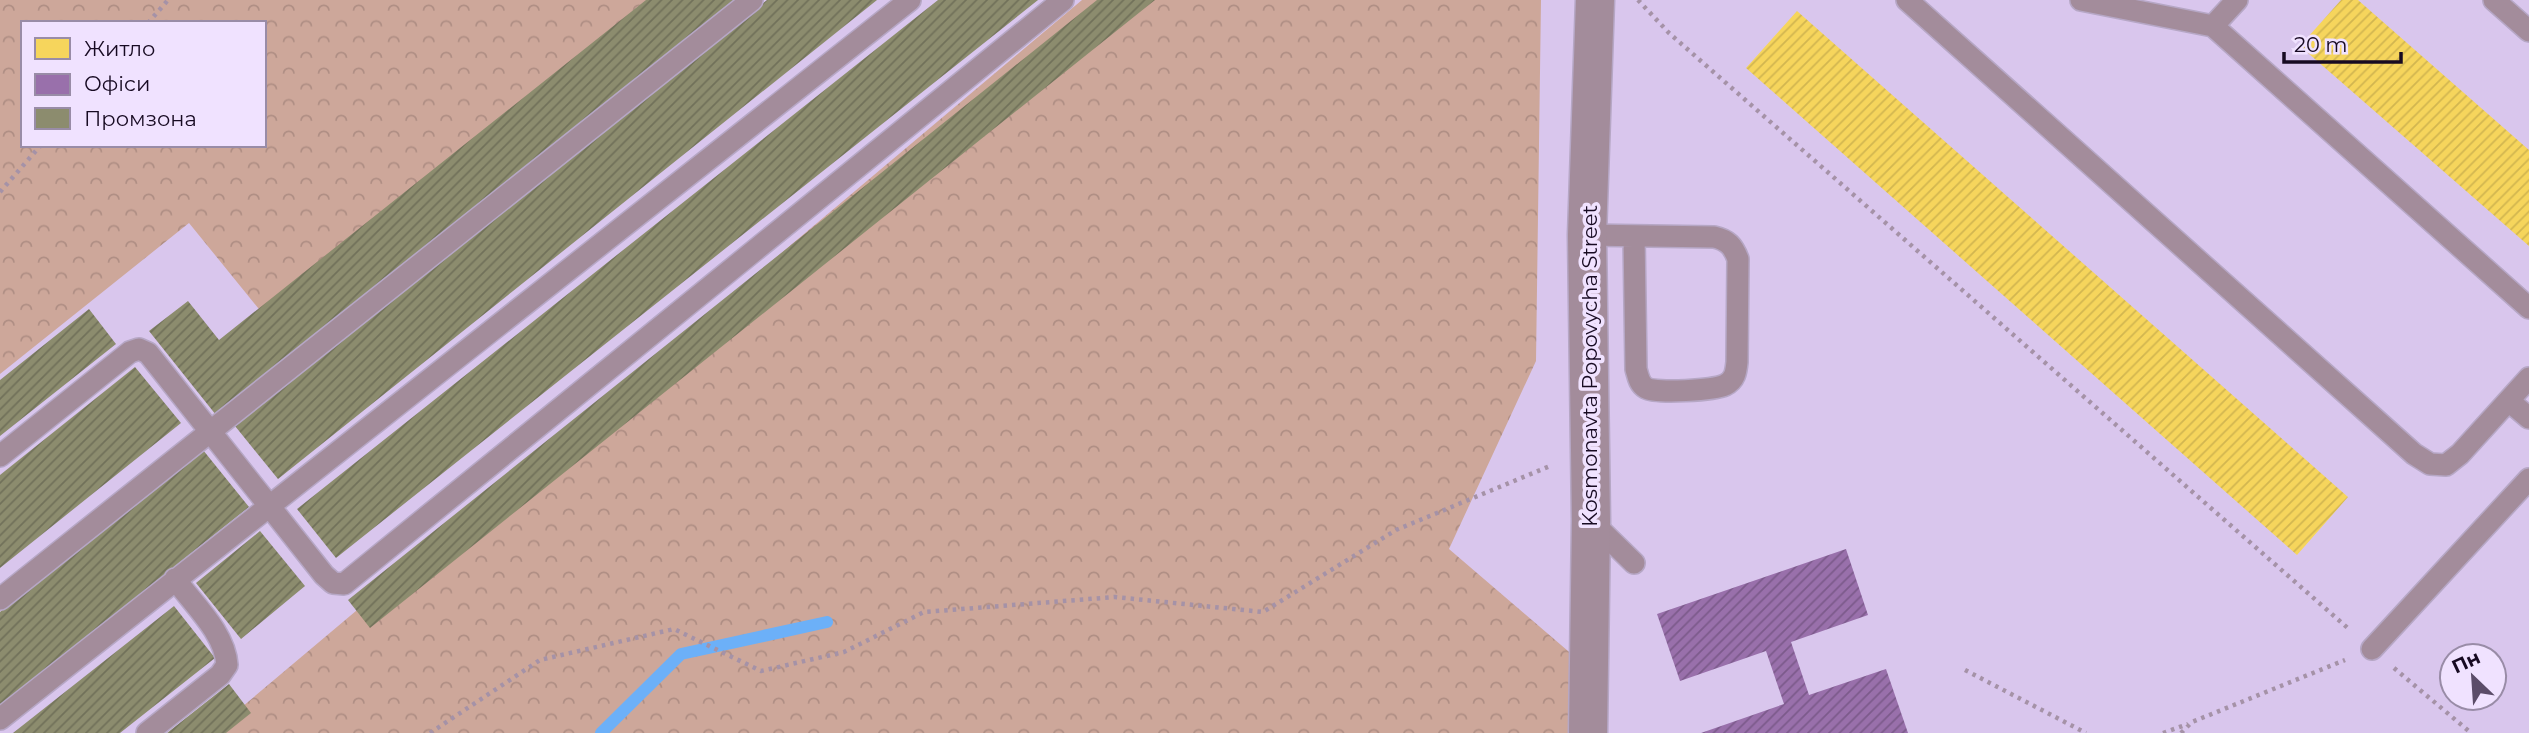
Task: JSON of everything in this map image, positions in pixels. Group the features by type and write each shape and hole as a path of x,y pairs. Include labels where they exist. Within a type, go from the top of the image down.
{"street":[{"name":"Kosmonavta Popovycha Street","path":"1588,733 1591,521 1587,235 1595,0"}],"lane":[{"path":"0,599 752,0"},
{"path":"0,719 910,0"},
{"path":"0,456 130,352 139,349 148,353 324,575 333,583 344,584 1063,0"},
{"path":"1907,0 2414,454 2430,464 2446,465 2460,454 2529,379"},
{"path":"2081,0 2213,26 2529,307"},
{"path":"2213,26 2237,0"},
{"path":"2494,0 2529,31"},
{"path":"1587,235 1714,237 1726,239 1735,249 1738,259 1736,376 1727,385 1658,390 1646,388 1639,381 1636,369 1634,236"},
{"path":"2509,401 2529,418"},
{"path":"2372,649 2529,479"},
{"path":"1591,521 1633,564"},
{"path":"147,733 220,675 227,665 227,653 221,640 175,579"}],"path":[{"path":"150,21 168,0"},
{"path":"1638,0 1670,33 2470,733"},
{"path":"0,192 39,147"},
{"path":"430,733 540,660 674,629 761,671 844,652 924,612 1115,597 1263,611 1396,530 1590,449"},
{"path":"2163,733 2372,649"},
{"path":"1965,670 2085,733"},
{"path":"2181,733 2192,722"}],"green space":[{"path":"0,0 649,0 263,314 189,223 0,374"},
{"path":"1082,0 1541,0 1536,361 1449,549 1575,657 1574,733 211,733"}],"building: Житло":[{"path":"2341,0 2358,0 2529,150 2529,246 2300,46"},
{"path":"1797,11 2348,497 2297,555 1746,68"}],"building: Офіси":[{"path":"1846,549 1868,615 1791,642 1809,695 1886,669 1908,733 1701,733 1784,704 1766,651 1680,681 1657,614"}],"building: Промзона":[{"path":"646,0 737,0 216,415 149,331 188,301 219,340"},
{"path":"767,0 877,0 278,479 235,426"},
{"path":"938,0 1038,0 336,558 297,509"},
{"path":"1097,0 1155,0 370,628 348,600"},
{"path":"89,309 116,344 0,436 0,380"},
{"path":"135,367 181,423 0,568 0,475"},
{"path":"203,450 249,507 0,706 0,612"},
{"path":"260,531 305,586 241,639 196,583"},
{"path":"174,606 215,658 120,733 13,733"},
{"path":"229,684 251,713 226,733 167,733"}],"waterway":[{"path":"601,733 681,654 827,622"}]}
